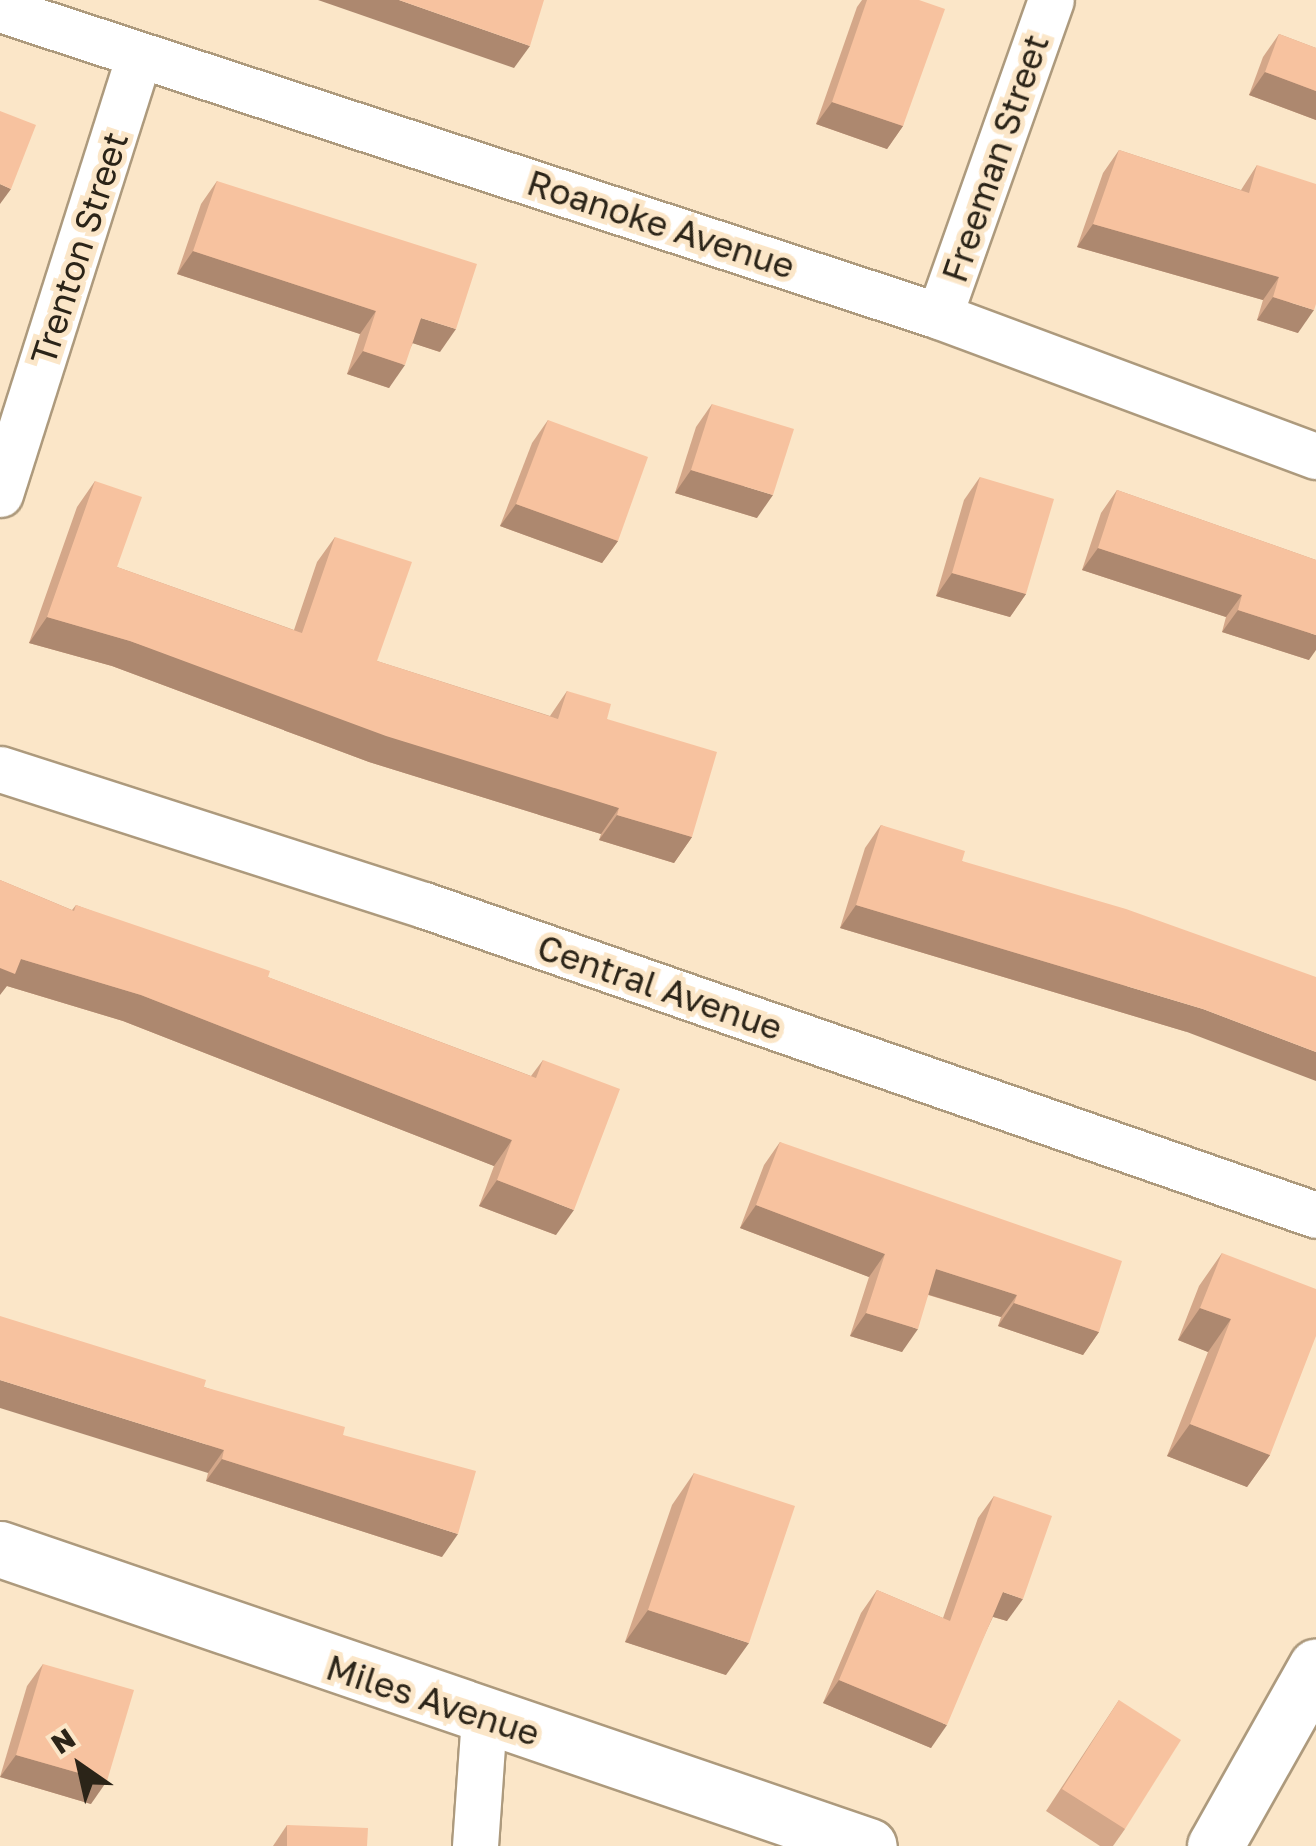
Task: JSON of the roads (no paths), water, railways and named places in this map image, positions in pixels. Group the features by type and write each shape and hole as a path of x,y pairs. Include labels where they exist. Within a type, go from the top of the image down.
{"street":[{"name":"Freeman Street","path":"939,316 1051,0"},
{"name":"Roanoke Avenue","path":"0,9 138,58 939,316 1316,456"},
{"name":"Trenton Street","path":"0,494 138,58"},
{"name":"Central Avenue","path":"0,769 424,904 1316,1214"},
{"name":"Miles Avenue","path":"0,1549 484,1718 868,1846"},
{"path":"1214,1846 1316,1668"},
{"path":"475,1846 484,1718"}]}
